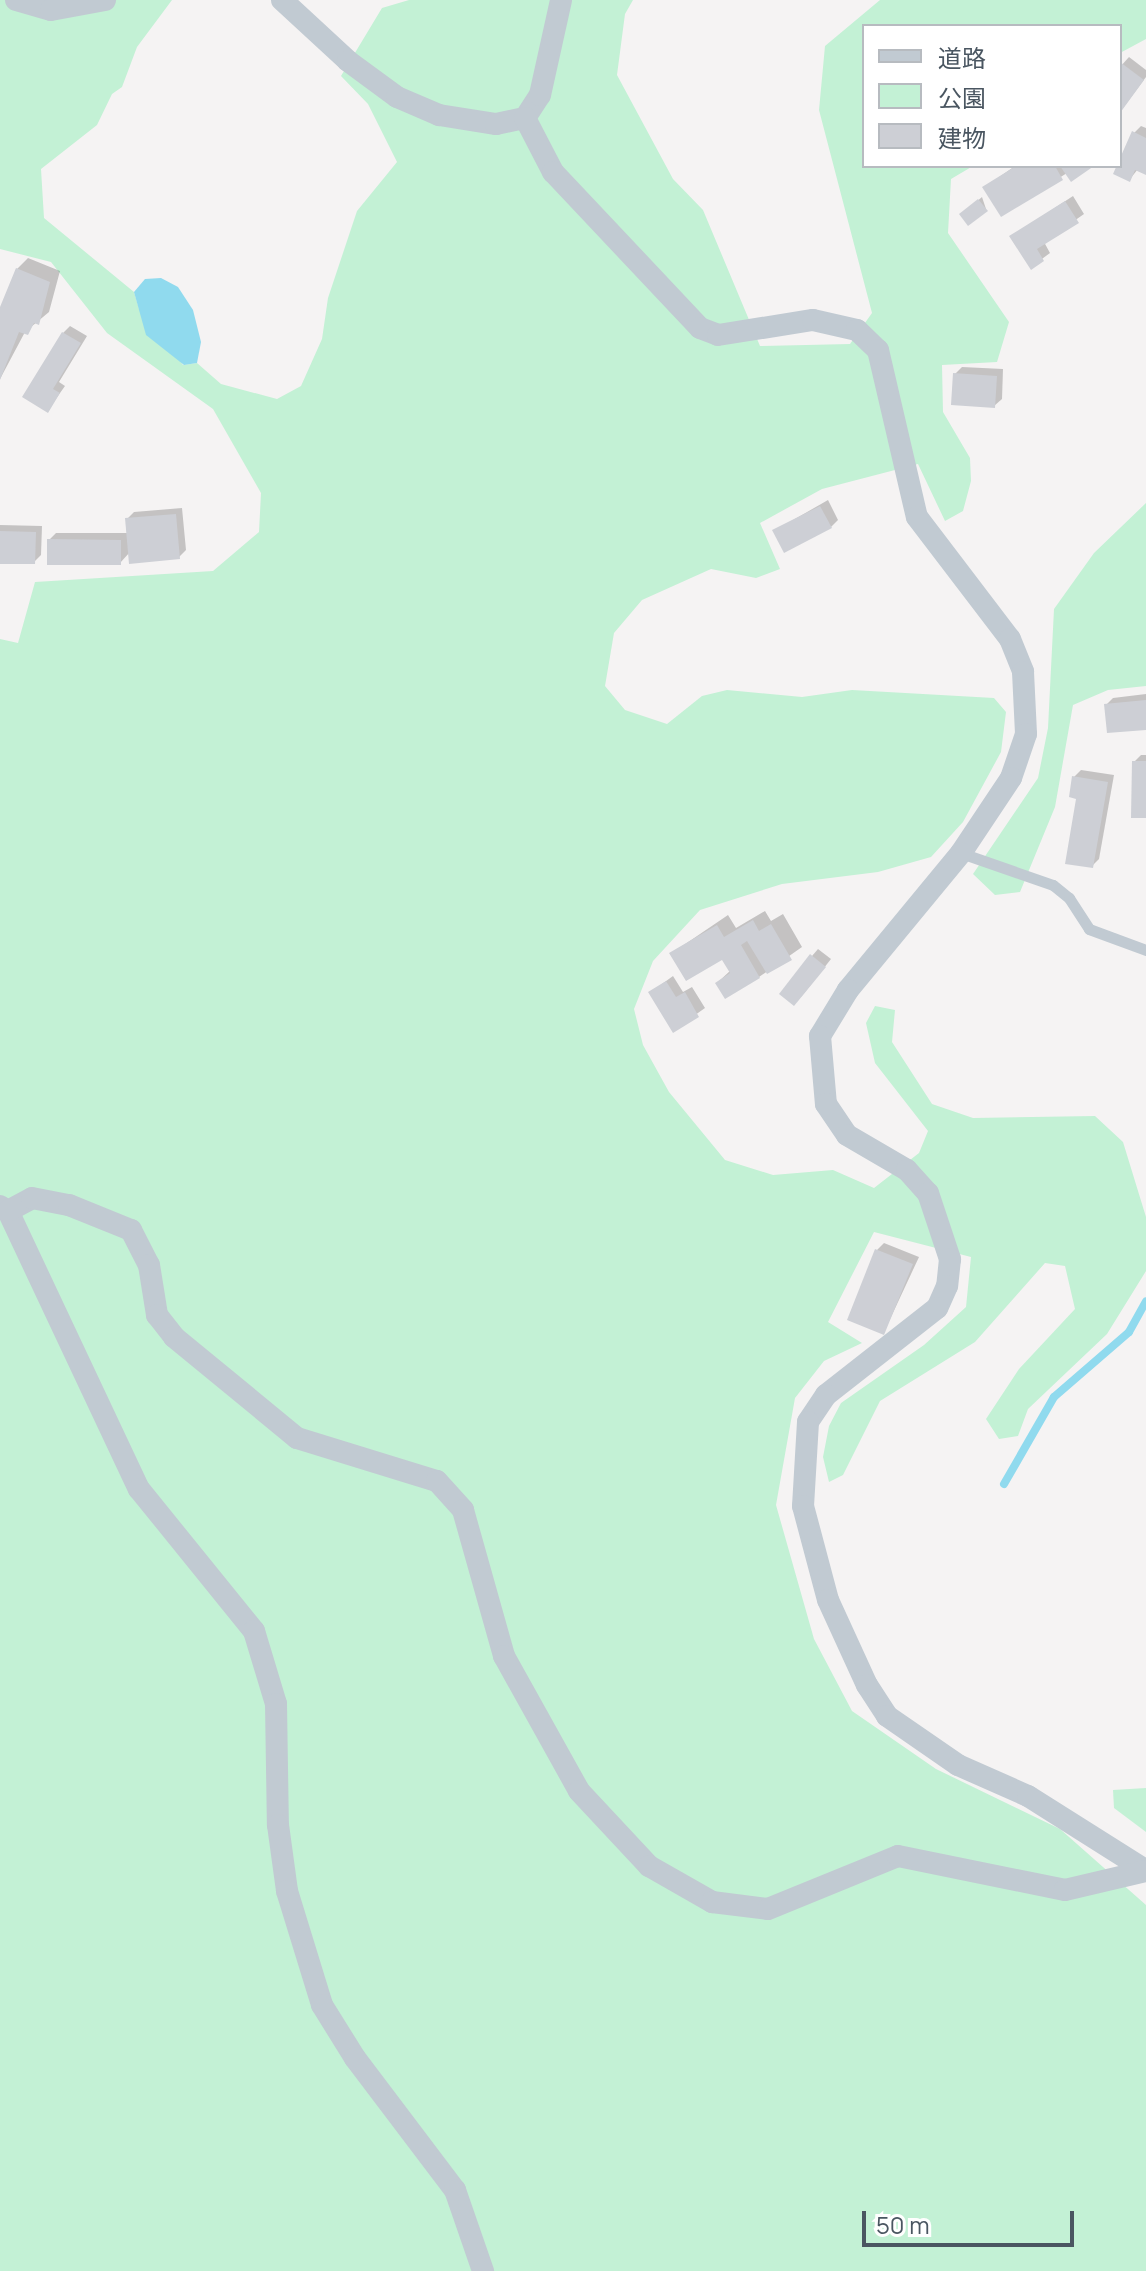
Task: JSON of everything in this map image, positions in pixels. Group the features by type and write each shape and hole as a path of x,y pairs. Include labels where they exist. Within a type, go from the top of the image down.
{"street":[{"path":"16,0 51,10 105,0"},
{"path":"282,0 348,61 397,97 439,115 496,124 525,118 540,95 561,0"},
{"path":"525,118 553,172 700,328 718,335 813,320 857,330 878,350 917,517 1010,639 1023,672 1026,734 1011,778 961,853 848,990 820,1036 826,1104 847,1135 907,1170 928,1193 950,1259 937,1308 826,1395 808,1422 803,1506 828,1600 867,1685 887,1716 958,1765 1028,1796 1146,1870"},
{"path":"483,2271 455,2190 355,2058 322,2005 287,1891 278,1825 276,1704 254,1631 139,1489 4,1208 32,1198 69,1205 131,1230 149,1265 157,1315 211,1368 297,1438 437,1481 463,1510 504,1656 579,1791 649,1866 712,1902 768,1909 898,1856 1065,1890 1146,1870"}],"lane":[{"path":"961,853 1053,885 1069,898 1089,929 1146,950"}],"green space":[{"path":"0,0 172,0 137,47 122,87 112,94 97,125 41,169 44,218 134,292 139,309 183,365 197,363 221,384 277,399 301,386 322,339 328,298 357,211 397,162 368,104 341,76 382,8 409,0 633,0 625,14 617,75 673,179 703,210 760,346 850,344 872,313 819,110 825,46 880,0 1146,0 1146,39 1122,52 1122,24 862,24 862,168 970,168 951,179 948,233 1009,322 997,362 942,365 943,412 970,458 971,481 963,511 945,521 918,464 822,489 760,523 780,569 756,578 711,569 642,600 614,633 605,686 625,710 667,724 702,696 727,690 802,697 852,690 994,698 1006,712 1001,752 963,822 931,857 878,872 782,884 700,910 653,961 634,1009 643,1045 669,1092 725,1160 773,1175 833,1170 874,1188 919,1153 928,1131 875,1063 866,1023 875,1006 895,1010 892,1042 932,1104 973,1118 1095,1116 1123,1142 1146,1217 1146,1271 1107,1334 1028,1409 1018,1436 999,1439 986,1419 1019,1369 1075,1309 1065,1266 1045,1263 975,1342 880,1401 843,1475 829,1482 823,1457 829,1426 841,1403 924,1345 966,1307 971,1257 874,1232 828,1322 862,1343 824,1361 795,1398 776,1505 814,1639 852,1711 936,1769 1060,1829 1146,1905 1146,2271 0,2271 0,639 18,643 35,582 213,571 259,532 261,493 213,409 107,333 51,262 0,249"},
{"path":"1146,503 1146,686 1108,690 1073,705 1055,807 1020,892 995,895 973,874 1038,778 1048,728 1054,609 1094,553"},
{"path":"1146,1788 1146,1832 1114,1808 1113,1790"}],"water":[{"path":"161,278 178,287 193,310 201,342 197,363 184,365 146,335 134,292 145,279"}],"building":[{"path":"1122,64 1144,80 1122,110"},
{"path":"1132,131 1146,138 1146,175 1135,170 1130,182 1113,174 1116,168 1122,168 1122,154"},
{"path":"1013,168 1056,168 1063,180 1001,217 982,187"},
{"path":"1061,168 1091,168 1071,182"},
{"path":"978,199 988,211 968,226 959,214"},
{"path":"1065,201 1079,223 1037,249 1044,261 1031,270 1009,236"},
{"path":"16,268 50,282 39,325 34,323 28,335 19,332 0,380 0,307"},
{"path":"62,332 81,343 53,389 60,393 48,413 22,397"},
{"path":"953,373 997,376 995,408 951,405"},
{"path":"820,506 832,528 784,553 772,530"},
{"path":"176,514 180,559 129,564 125,518"},
{"path":"0,531 36,532 35,564 0,564"},
{"path":"47,539 121,540 121,565 47,565"},
{"path":"1146,700 1146,730 1107,733 1104,704"},
{"path":"1132,761 1146,761 1146,818 1131,818"},
{"path":"1072,776 1108,782 1093,868 1065,864 1076,799 1069,797"},
{"path":"753,920 759,931 771,924 792,960 767,974 747,941 741,945 760,978 725,999 715,983 730,973 722,960 686,981 669,953 717,925 724,937"},
{"path":"810,954 826,967 794,1006 779,994"},
{"path":"666,981 676,997 685,992 699,1017 673,1033 648,992"},
{"path":"875,1249 913,1264 884,1335 847,1320"}],"waterway":[{"path":"1004,1484 1054,1397 1129,1332 1146,1301"}]}
